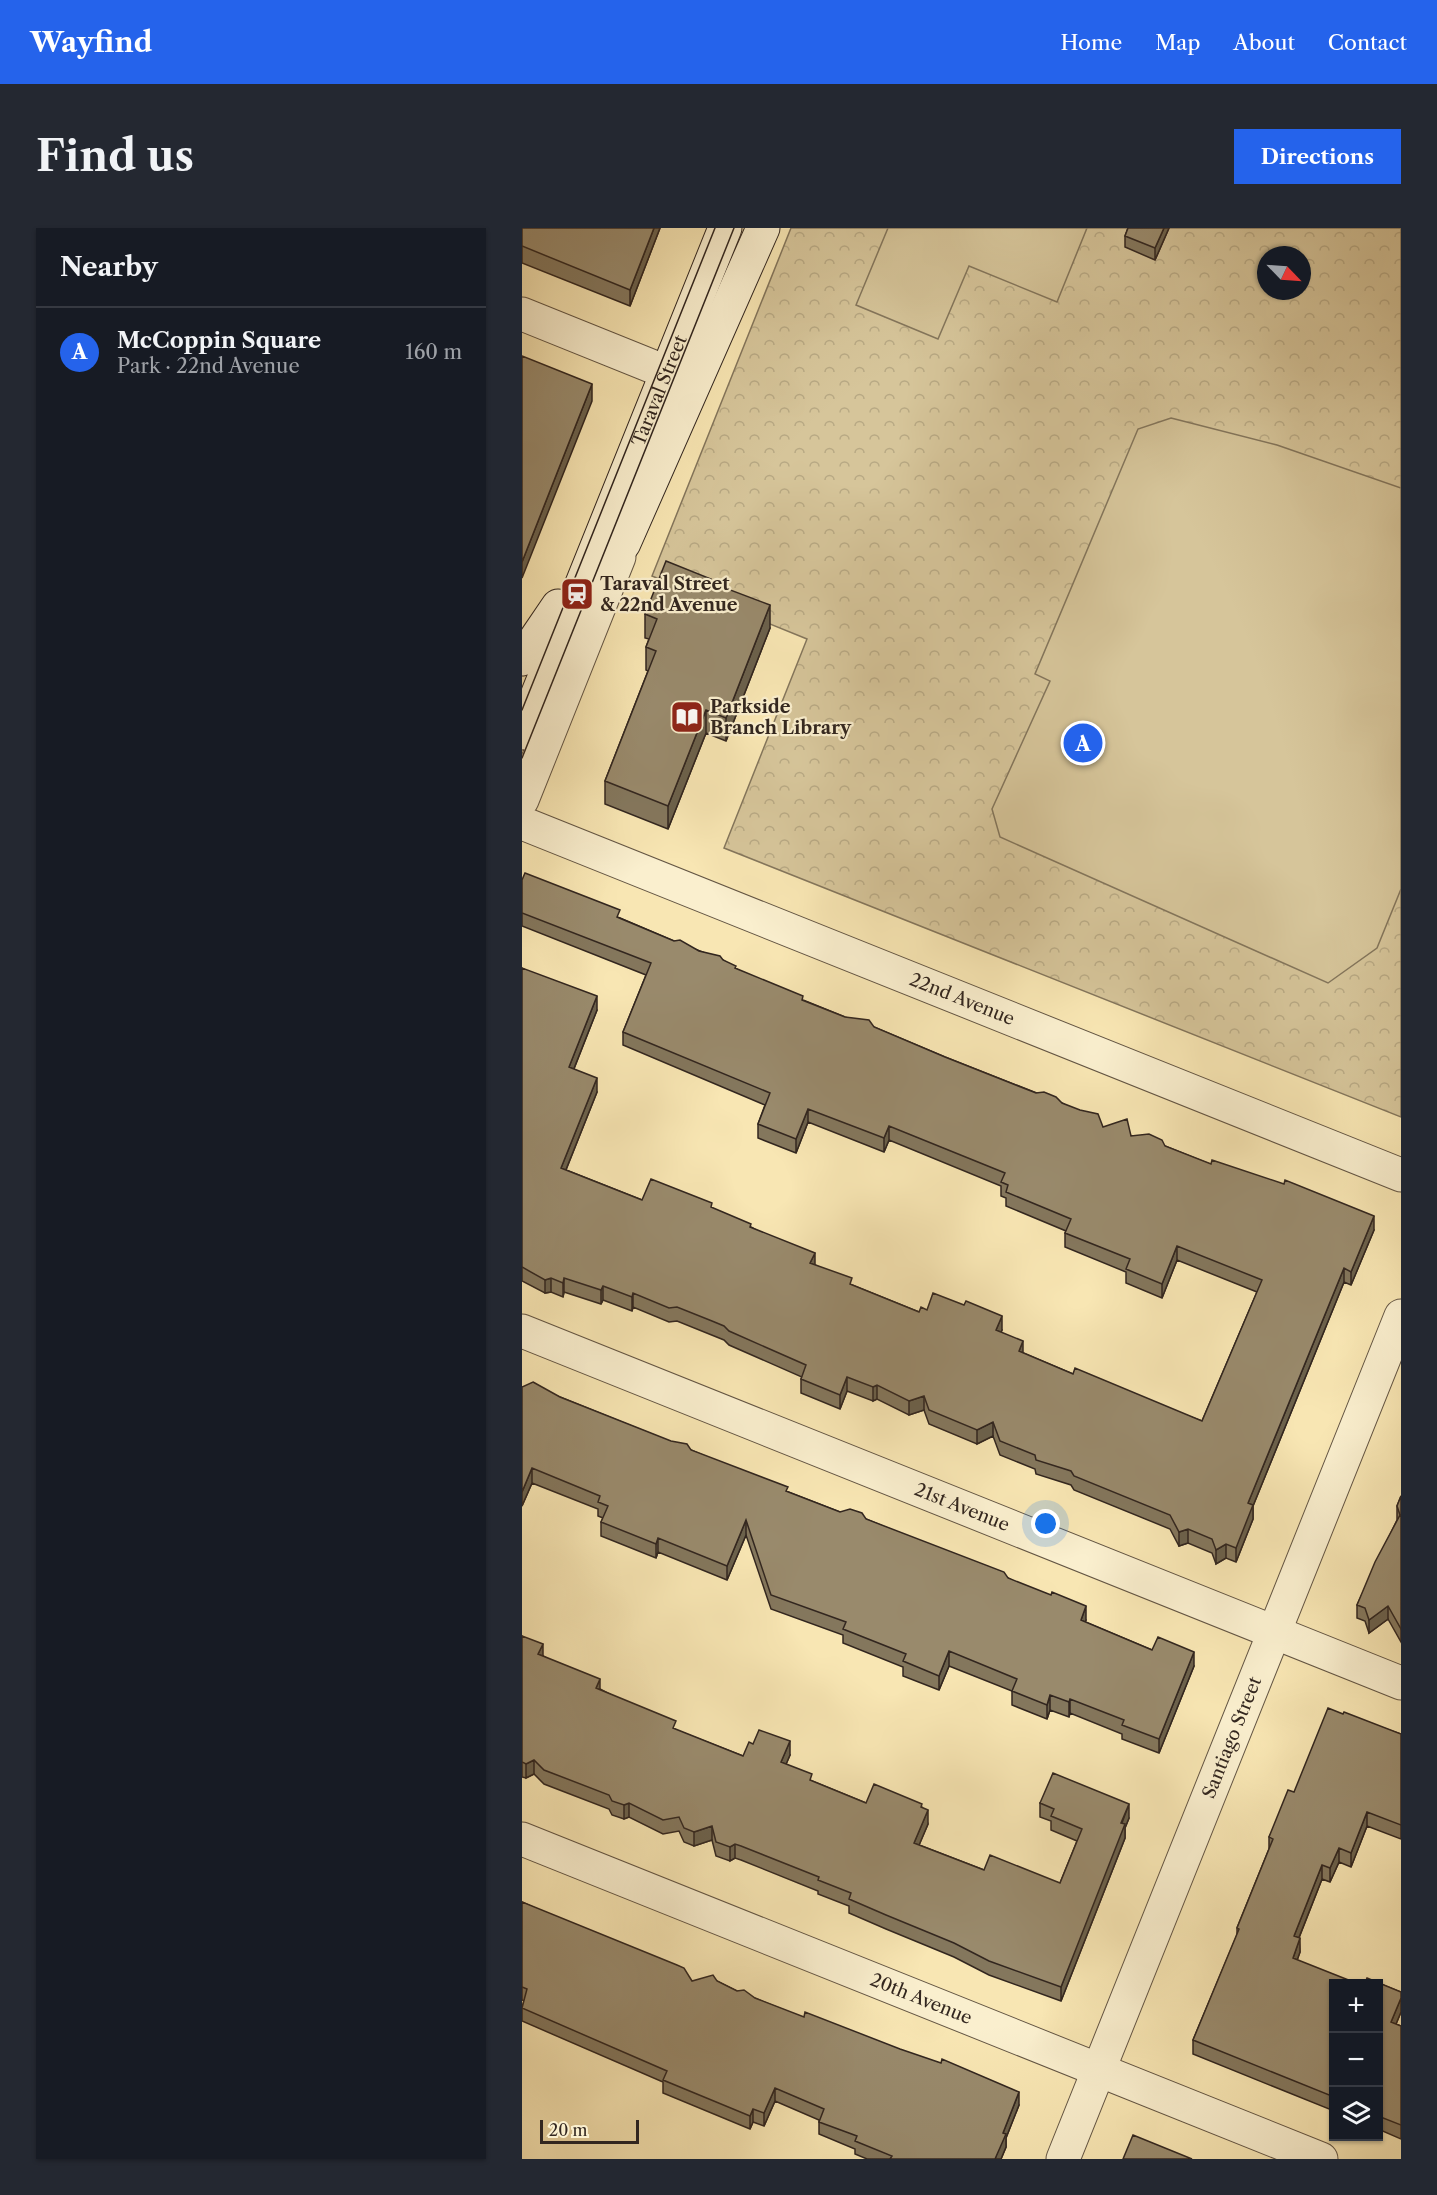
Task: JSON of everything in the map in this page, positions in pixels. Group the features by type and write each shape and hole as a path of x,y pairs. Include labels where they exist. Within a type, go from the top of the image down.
{"street":[{"name":"Taraval Street","path":"522,800 609,548 666,372 725,228"},
{"name":"Taraval Street","path":"522,733 562,633 609,548 763,228"},
{"path":"522,315 666,372"},
{"name":"Taraval Street","path":"522,659 609,548"},
{"name":"22nd Avenue","path":"522,823 1401,1175"},
{"name":"Santiago Street","path":"1063,2159 1401,1316"},
{"name":"21st Avenue","path":"522,1331 1401,1683"},
{"name":"20th Avenue","path":"522,1839 1321,2159"}],"green space":[{"path":"791,228 1401,228 1401,1117 724,848 807,639 652,576"},
{"path":"888,228 1087,228 1057,302 969,266 938,339 856,305"},
{"path":"1171,418 1277,445 1401,488 1401,889 1377,948 1328,983 1000,837 992,809 1050,681 1035,674 1138,429"}],"building":[{"path":"522,228 654,228 630,290 522,246"},
{"path":"1128,228 1164,228 1155,248 1125,236"},
{"path":"522,356 592,384 522,562"},
{"name":"Parkside Branch Library","path":"666,561 711,579 709,582 770,605 726,718 706,710 668,806 605,781 656,651 646,647 657,619 645,614"},
{"path":"525,873 620,910 617,917 674,941 680,940 699,951 720,956 723,960 736,966 735,968 803,996 802,1000 845,1017 869,1020 874,1027 945,1057 1036,1093 1044,1092 1080,1110 1098,1114 1103,1127 1127,1119 1131,1136 1149,1134 1162,1140 1165,1146 1211,1164 1212,1160 1284,1184 1285,1180 1374,1216 1351,1272 1344,1268 1248,1503 1253,1505 1236,1548 1226,1544 1216,1550 1212,1539 1188,1529 1179,1532 1170,1515 1074,1476 1071,1471 1036,1460 1035,1455 1000,1441 993,1422 977,1430 929,1410 924,1396 909,1401 877,1385 873,1387 847,1377 840,1395 801,1379 806,1365 729,1331 712,1321 677,1307 669,1308 633,1293 632,1297 603,1286 601,1290 564,1278 563,1283 551,1278 545,1280 522,1267 522,968 597,996 569,1067 597,1078 561,1168 642,1200 651,1179 712,1203 711,1207 751,1224 750,1227 815,1253 810,1263 852,1278 850,1284 919,1312 921,1307 927,1310 933,1293 964,1305 966,1301 1002,1316 996,1330 1023,1341 1019,1351 1073,1374 1075,1368 1202,1421 1262,1280 1177,1246 1162,1284 1126,1269 1130,1259 1065,1233 1071,1219 1006,1192 1008,1185 1001,1182 1005,1173 889,1126 884,1138 808,1109 796,1139 758,1124 770,1093 623,1032 651,963 522,913 522,880"},
{"path":"533,1382 560,1397 671,1441 687,1444 691,1450 788,1487 786,1491 840,1512 850,1509 862,1513 866,1519 1004,1572 1008,1578 1086,1606 1081,1620 1152,1650 1158,1637 1194,1652 1159,1739 1122,1725 1124,1720 1070,1699 1069,1702 1050,1695 1047,1705 1012,1691 1017,1679 949,1651 939,1676 903,1661 906,1654 843,1629 846,1622 771,1595 746,1520 727,1566 658,1538 656,1544 601,1522 608,1506 598,1502 600,1496 532,1468 522,1492 522,1387"},
{"path":"1401,1496 1401,1629 1388,1606 1369,1620 1365,1608 1357,1605 1375,1562 1400,1515 1397,1506"},
{"path":"522,1636 543,1644 538,1654 600,1679 596,1688 676,1721 673,1728 743,1756 749,1742 753,1744 759,1730 790,1741 781,1762 812,1774 810,1780 866,1803 874,1784 922,1804 921,1807 928,1810 914,1843 984,1870 990,1855 1060,1883 1082,1829 1051,1816 1054,1809 1040,1803 1053,1773 1129,1804 1121,1823 1125,1824 1061,1987 989,1961 954,1943 849,1899 851,1893 818,1880 819,1877 741,1846 735,1844 730,1847 716,1842 712,1826 694,1832 684,1828 679,1817 663,1820 629,1803 624,1805 612,1801 609,1795 544,1770 534,1760 526,1764 522,1762"},
{"path":"1328,1708 1401,1734 1401,1825 1367,1812 1351,1853 1339,1848 1330,1868 1322,1865 1294,1936 1300,1938 1293,1958 1346,1979 1329,1979 1329,2095 1193,2040 1239,1929 1237,1928 1273,1839 1269,1837 1288,1790 1294,1792"},
{"path":"522,1902 684,1968 692,1981 713,1975 717,1981 737,1991 744,1990 755,1998 804,2017 805,2012 900,2049 941,2063 942,2059 1019,2092 1003,2133 1006,2134 995,2159 890,2159 892,2156 855,2141 857,2136 819,2122 824,2109 775,2088 764,2113 753,2109 750,2116 663,2080 667,2071 522,2008 527,1989 522,1987"},
{"path":"1383,1985 1401,1992 1401,1998 1391,2022 1401,2026 1401,2125 1383,2118"},
{"path":"1133,2135 1192,2159 1123,2159"}],"tram line":[{"path":"522,710 715,228"},
{"path":"522,758 734,228"}],"place":[{"name":"Taraval Street & 22nd Avenue","path":"577,594"},
{"name":"Parkside Branch Library","path":"687,717"},
{"name":"McCoppin Square","path":"1083,743"}]}
